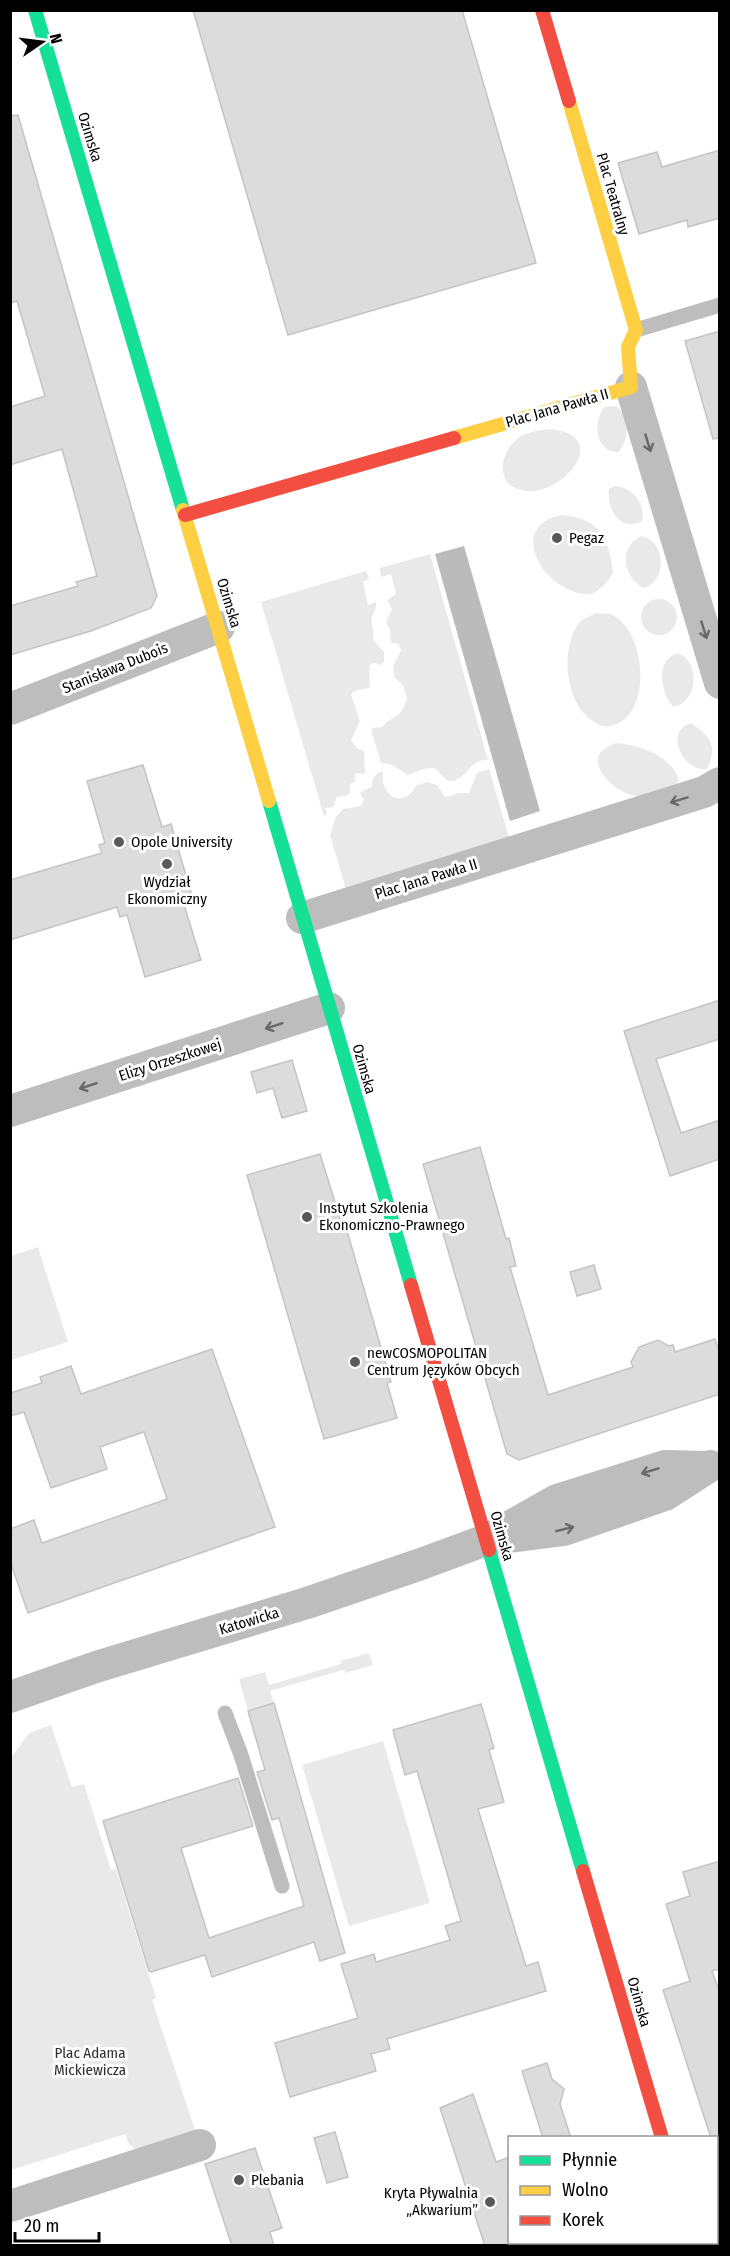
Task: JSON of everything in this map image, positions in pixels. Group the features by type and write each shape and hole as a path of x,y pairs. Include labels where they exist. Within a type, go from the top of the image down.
{"main road":[{"name":"Ozimska","path":"35,10 219,627 302,918 661,2136"},
{"name":"Plac Teatralny","path":"542,10 636,330"},
{"path":"631,387 628,347 636,330"},
{"name":"Plac Jana Pawła II","path":"185,515 631,387"}],"street":[{"path":"631,387 720,683"},
{"name":"Stanisława Dubois","path":"10,709 219,627"},
{"name":"Plac Jana Pawła II","path":"302,918 704,792 720,783"},
{"name":"Elizy Orzeszkowej","path":"10,1112 329,1008"},
{"name":"Katowicka","path":"10,1697 315,1600 486,1540 557,1500 665,1466 714,1465"},
{"path":"10,2206 200,2145"}],"lane":[{"path":"636,330 720,305"},
{"path":"225,1713 241,1755 282,1886"}],"green space":[{"path":"616,406 624,416 627,428 625,440 619,452 605,448 598,436 598,420 604,407"},
{"path":"551,429 568,433 578,441 580,451 570,472 559,481 534,491 513,487 507,482 503,468 510,446 524,435"},
{"path":"615,486 632,493 640,503 642,521 627,524 616,517 612,511 609,496 609,489"},
{"path":"562,515 585,520 594,525 609,550 613,573 605,584 593,593 579,593 558,583 547,574 534,551 537,529 547,520"},
{"path":"641,536 649,539 655,545 661,561 657,577 652,584 644,588 631,577 626,562 629,547"},
{"path":"430,554 488,760 474,764 452,781 448,781 432,768 408,775 390,764 381,763 372,733 372,728 382,727 398,715 407,699 403,685 394,677 393,667 401,650 398,644 392,643 391,632 386,622 392,609 387,600 396,594 391,574 381,577 380,568"},
{"path":"366,571 369,579 363,582 368,605 376,602 371,620 373,640 384,652 384,662 382,665 373,663 369,666 370,687 355,691 351,695 360,721 351,740 357,748 364,751 365,774 356,773 354,782 350,784 350,793 337,797 333,807 325,808 327,813 324,816 261,602"},
{"path":"659,599 671,605 677,617 671,629 659,635 647,629 641,617 647,605"},
{"path":"596,613 610,614 622,623 632,636 638,654 639,691 634,708 624,720 610,726 599,725 584,713 576,702 568,674 569,646 573,633 580,622"},
{"path":"678,653 690,665 694,682 688,698 673,707 665,693 662,677 666,662"},
{"path":"691,723 711,743 712,754 707,769 690,764 679,750 678,734 683,727"},
{"path":"616,743 644,749 662,758 675,771 679,780 676,785 644,796 632,795 616,788 603,775 598,760 602,751"},
{"path":"489,769 511,844 347,893 330,835 336,817 343,809 361,806 364,800 360,793 372,786 376,775 383,772 385,788 394,797 405,797 416,786 427,782 437,785 445,797 458,793 469,793 477,773"},
{"path":"38,1247 68,1342 11,1360 11,1256"},
{"path":"369,1653 373,1665 345,1673 343,1670 270,1691 274,1703 248,1711 239,1679 265,1672 269,1685 341,1664 341,1661"},
{"name":"Plac Adama Mickiewicza","path":"51,1725 72,1787 84,1784 111,1870 116,1869 156,1998 152,2000 196,2133 135,2149 129,2144 125,2134 11,2170 11,1758 29,1733"},
{"path":"383,1741 430,1903 349,1926 302,1765"}],"shaded area":[{"path":"464,546 540,811 510,821 435,554"}],"building":[{"path":"193,10 462,10 536,263 288,335"},
{"path":"18,115 157,596 151,608 91,631 10,655 10,606 78,586 76,582 97,576 62,449 10,465 10,407 45,396 17,301 10,303 10,116"},
{"path":"720,150 720,218 688,227 687,220 639,234 618,163 657,152 662,167"},
{"path":"720,331 720,438 713,439 685,341"},
{"path":"143,765 162,827 171,824 192,896 182,898 201,960 145,977 127,915 120,917 117,907 10,940 10,880 102,853 99,845 105,843 87,781"},
{"path":"720,1000 720,1039 656,1059 681,1133 720,1120 720,1159 670,1176 624,1031"},
{"path":"292,1060 307,1111 282,1118 273,1088 257,1093 251,1072"},
{"path":"480,1147 506,1239 509,1238 516,1266 510,1267 548,1395 633,1367 631,1362 639,1347 658,1340 669,1346 673,1345 675,1352 715,1339 720,1354 720,1394 519,1460 507,1454 423,1164"},
{"path":"320,1154 340,1218 343,1217 391,1382 387,1383 397,1418 324,1439 247,1175"},
{"path":"594,1265 601,1289 577,1296 570,1272"},
{"path":"212,1349 275,1527 28,1613 10,1561 10,1529 34,1520 42,1543 167,1499 144,1432 100,1447 107,1469 51,1488 24,1412 10,1416 10,1393 42,1383 40,1377 71,1366 81,1394"},
{"path":"274,1703 345,1953 320,1961 314,1942 212,1977 205,1955 151,1972 103,1821 238,1778 253,1826 181,1848 209,1938 304,1906 279,1818 272,1820 257,1772 265,1770 248,1711"},
{"path":"481,1704 494,1748 489,1750 504,1802 478,1809 526,1966 538,1962 546,1991 387,2039 390,2049 371,2054 376,2071 290,2097 275,2043 358,2018 341,1964 374,1954 376,1962 450,1940 445,1926 461,1921 417,1771 405,1775 393,1730"},
{"path":"720,1861 720,1969 712,1971 720,1993 720,2149 718,2149 718,2136 710,2136 663,1990 690,1981 666,1904 690,1896 683,1872"},
{"path":"547,2063 552,2079 564,2089 560,2104 570,2136 542,2136 522,2071"},
{"name":"Kryta Pływalnia „Akwarium”","path":"473,2094 496,2162 508,2158 508,2244 510,2246 485,2246 440,2108"},
{"path":"335,2132 348,2177 327,2183 314,2138"},
{"name":"Plebania","path":"255,2148 282,2228 270,2232 274,2246 232,2246 205,2164"}],"traffic: fast":[{"path":"35,10 183,510"},
{"path":"269,801 411,1285"},
{"path":"489,1550 583,1871"}],"traffic: slow":[{"path":"454,438 631,387 628,347 636,330 569,101"},
{"path":"183,510 269,801"}],"traffic: jam":[{"path":"542,10 569,101"},
{"path":"185,515 454,438"},
{"path":"411,1285 489,1550"},
{"path":"583,1871 661,2136"}],"place":[{"name":"Pegaz","path":"557,538"},
{"name":"Opole University","path":"119,842"},
{"name":"Wydział Ekonomiczny","path":"167,864"},
{"name":"Instytut Szkolenia Ekonomiczno-Prawnego","path":"307,1217"},
{"name":"newCOSMOPOLITAN Centrum Języków Obcych","path":"355,1362"},
{"name":"Plebania","path":"239,2180"},
{"name":"Kryta Pływalnia „Akwarium”","path":"490,2202"}]}
